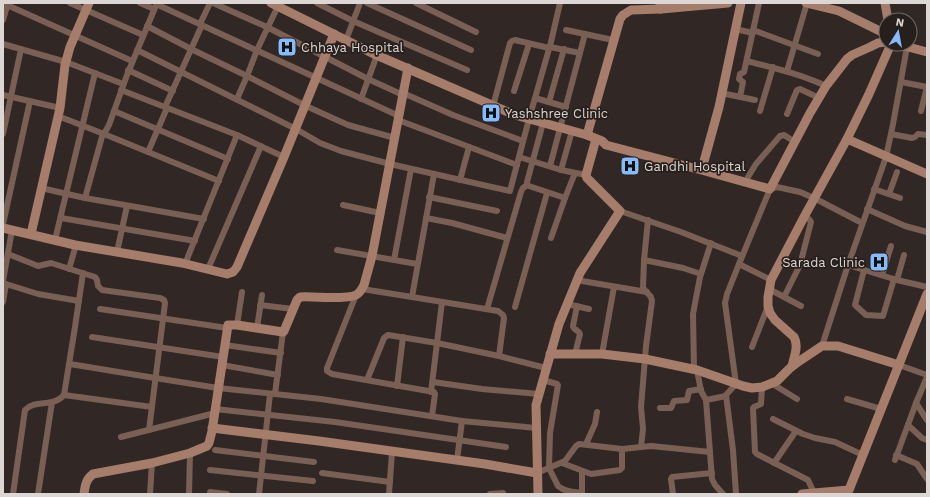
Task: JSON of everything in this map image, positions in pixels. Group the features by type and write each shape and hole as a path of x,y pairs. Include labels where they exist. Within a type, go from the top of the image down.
{"street":[{"path":"70,3 87,6 143,35"},
{"path":"140,3 156,5 201,24 317,78 398,118 517,165"},
{"path":"148,152 210,3"},
{"path":"213,3 268,28 368,79 453,115 523,141"},
{"path":"317,3 467,70"},
{"path":"346,40 360,3"},
{"path":"367,3 471,50"},
{"path":"416,3 476,32"},
{"path":"136,50 237,99 330,147 390,164 510,191 550,47 560,3"},
{"path":"587,135 613,40 623,14 631,10 660,6 728,3"},
{"path":"703,165 721,93 740,3"},
{"path":"740,97 743,82 738,79 740,74 744,72 759,3"},
{"path":"787,71 806,3 839,11 878,30"},
{"path":"3,20 4,12 8,4 74,36 132,61"},
{"path":"85,198 104,133 114,111 136,50 156,5"},
{"path":"237,99 257,50 268,28 274,5 377,55 515,115 587,135 599,140 607,139 640,151 773,187 800,192 862,222"},
{"path":"30,234 59,112 66,62 74,36 87,6"},
{"path":"147,26 306,106 353,127 395,138"},
{"path":"735,29 753,31 818,54"},
{"path":"566,30 613,40"},
{"path":"3,302 8,254 8,229 76,245 208,268 227,274 235,270 306,106 334,34"},
{"path":"550,166 585,34"},
{"path":"493,106 510,43 512,41 515,40 580,53"},
{"path":"736,384 725,303 742,256 794,142 826,86 846,59 878,43"},
{"path":"3,44 66,62 94,73 166,107 237,135 284,157"},
{"path":"514,91 529,44"},
{"path":"3,134 21,49"},
{"path":"549,102 564,50"},
{"path":"752,346 768,306 770,285 804,216 847,139 887,52"},
{"path":"822,346 862,222 886,157 906,52"},
{"path":"361,99 377,55"},
{"path":"746,61 787,71 809,78 826,86"},
{"path":"760,111 773,67"},
{"path":"408,68 372,256 364,285 359,292 327,371 332,374 432,392"},
{"path":"128,70 173,91"},
{"path":"55,240 94,73"},
{"path":"901,82 927,87 921,112"},
{"path":"787,114 797,90 800,89 819,98"},
{"path":"721,93 755,100"},
{"path":"3,95 30,101 59,112 82,125 219,181"},
{"path":"535,98 566,106"},
{"path":"3,224 30,101"},
{"path":"114,111 228,159"},
{"path":"487,309 521,192 527,185 542,123"},
{"path":"561,170 572,131"},
{"path":"891,134 912,138 920,133 927,135"},
{"path":"185,264 237,135"},
{"path":"748,177 756,164 780,136 784,135 794,142"},
{"path":"847,139 927,174"},
{"path":"599,140 586,178 620,211 681,232 742,256"},
{"path":"208,268 261,146"},
{"path":"460,180 469,147"},
{"path":"640,151 748,177 773,187"},
{"path":"519,156 561,170 586,175"},
{"path":"394,260 411,169"},
{"path":"889,194 897,172"},
{"path":"551,238 575,173"},
{"path":"412,297 434,174"},
{"path":"527,185 565,198"},
{"path":"41,188 85,198 204,219"},
{"path":"874,189 900,198"},
{"path":"515,307 547,193"},
{"path":"429,197 497,211"},
{"path":"343,205 380,213"},
{"path":"117,252 128,206"},
{"path":"867,209 905,226 927,232"},
{"path":"538,494 536,405 550,354 559,324 576,280 620,211"},
{"path":"784,297 802,259 811,222 810,219 804,216"},
{"path":"60,218 195,241"},
{"path":"426,218 452,223 507,238"},
{"path":"641,447 643,429 641,407 652,301 651,297 643,288 648,220"},
{"path":"711,244 697,289 693,314 695,370 706,400 713,482 724,494"},
{"path":"69,269 76,245"},
{"path":"882,275 891,246"},
{"path":"337,250 417,264"},
{"path":"8,254 38,266 51,263 97,278 98,286 102,290 163,299 165,303 149,430"},
{"path":"864,270 855,305 866,315 882,317 884,315 904,255"},
{"path":"644,260 683,268 701,274"},
{"path":"739,264 770,285 784,297 800,306"},
{"path":"848,265 927,287"},
{"path":"13,494 25,410 28,407 57,401 64,395 83,273"},
{"path":"576,280 647,292"},
{"path":"4,282 38,294 79,301"},
{"path":"602,354 614,287"},
{"path":"238,325 242,292"},
{"path":"259,494 265,435 272,394 278,375 283,332 297,300 300,297 337,297 359,292 412,297 501,312 504,318 499,356"},
{"path":"802,494 848,492 927,294"},
{"path":"257,328 262,295"},
{"path":"432,416 435,394 432,392 442,302"},
{"path":"567,304 589,309"},
{"path":"260,306 293,309"},
{"path":"575,354 579,333 573,326 577,306"},
{"path":"768,306 772,317 796,340 792,366"},
{"path":"100,309 227,328"},
{"path":"84,494 86,484 93,474 152,463 190,453 207,446 211,437 227,328 229,324 283,332"},
{"path":"367,380 386,336 391,334 499,356 546,368"},
{"path":"92,337 159,348 278,375"},
{"path":"397,386 403,337"},
{"path":"225,345 281,353"},
{"path":"550,354 602,354 645,359 695,370 748,387 762,387 777,381 792,366 822,346 838,346 899,365 927,376 895,458 917,464 927,479"},
{"path":"70,364 218,388 321,399 462,421 536,428"},
{"path":"543,380 558,385 550,433 549,468 560,488 582,494 582,471"},
{"path":"433,382 482,389 539,394"},
{"path":"736,384 726,394 733,450 736,494"},
{"path":"771,384 797,399"},
{"path":"762,387 761,404 753,408 754,451 757,454 808,480 814,493"},
{"path":"660,408 671,408 673,401 687,400 689,391 701,389"},
{"path":"64,395 152,407"},
{"path":"706,400 726,396"},
{"path":"847,400 881,409"},
{"path":"38,494 52,402"},
{"path":"916,403 927,420"},
{"path":"121,437 215,411 335,422 506,447"},
{"path":"586,444 595,424 597,412"},
{"path":"773,419 796,431 815,438 836,442 863,455"},
{"path":"457,460 462,421"},
{"path":"908,425 922,438 927,440"},
{"path":"212,428 457,460 537,473 562,463 568,458 577,445 582,443 622,449 651,446 710,452"},
{"path":"774,463 796,431"},
{"path":"562,463 591,474 620,470 622,466 622,449"},
{"path":"215,450 314,462"},
{"path":"389,494 392,452"},
{"path":"189,494 190,453"},
{"path":"150,494 152,463"},
{"path":"210,470 313,481"},
{"path":"322,473 390,482"},
{"path":"673,494 672,477 712,473"},
{"path":"210,492 227,494"},
{"path":"490,494 503,493"}],"place":[{"name":"Chhaya Hospital","path":"287,47"},
{"name":"Yashshree Clinic","path":"491,113"},
{"name":"Gandhi Hospital","path":"630,166"},
{"name":"Sarada Clinic","path":"879,262"}]}
